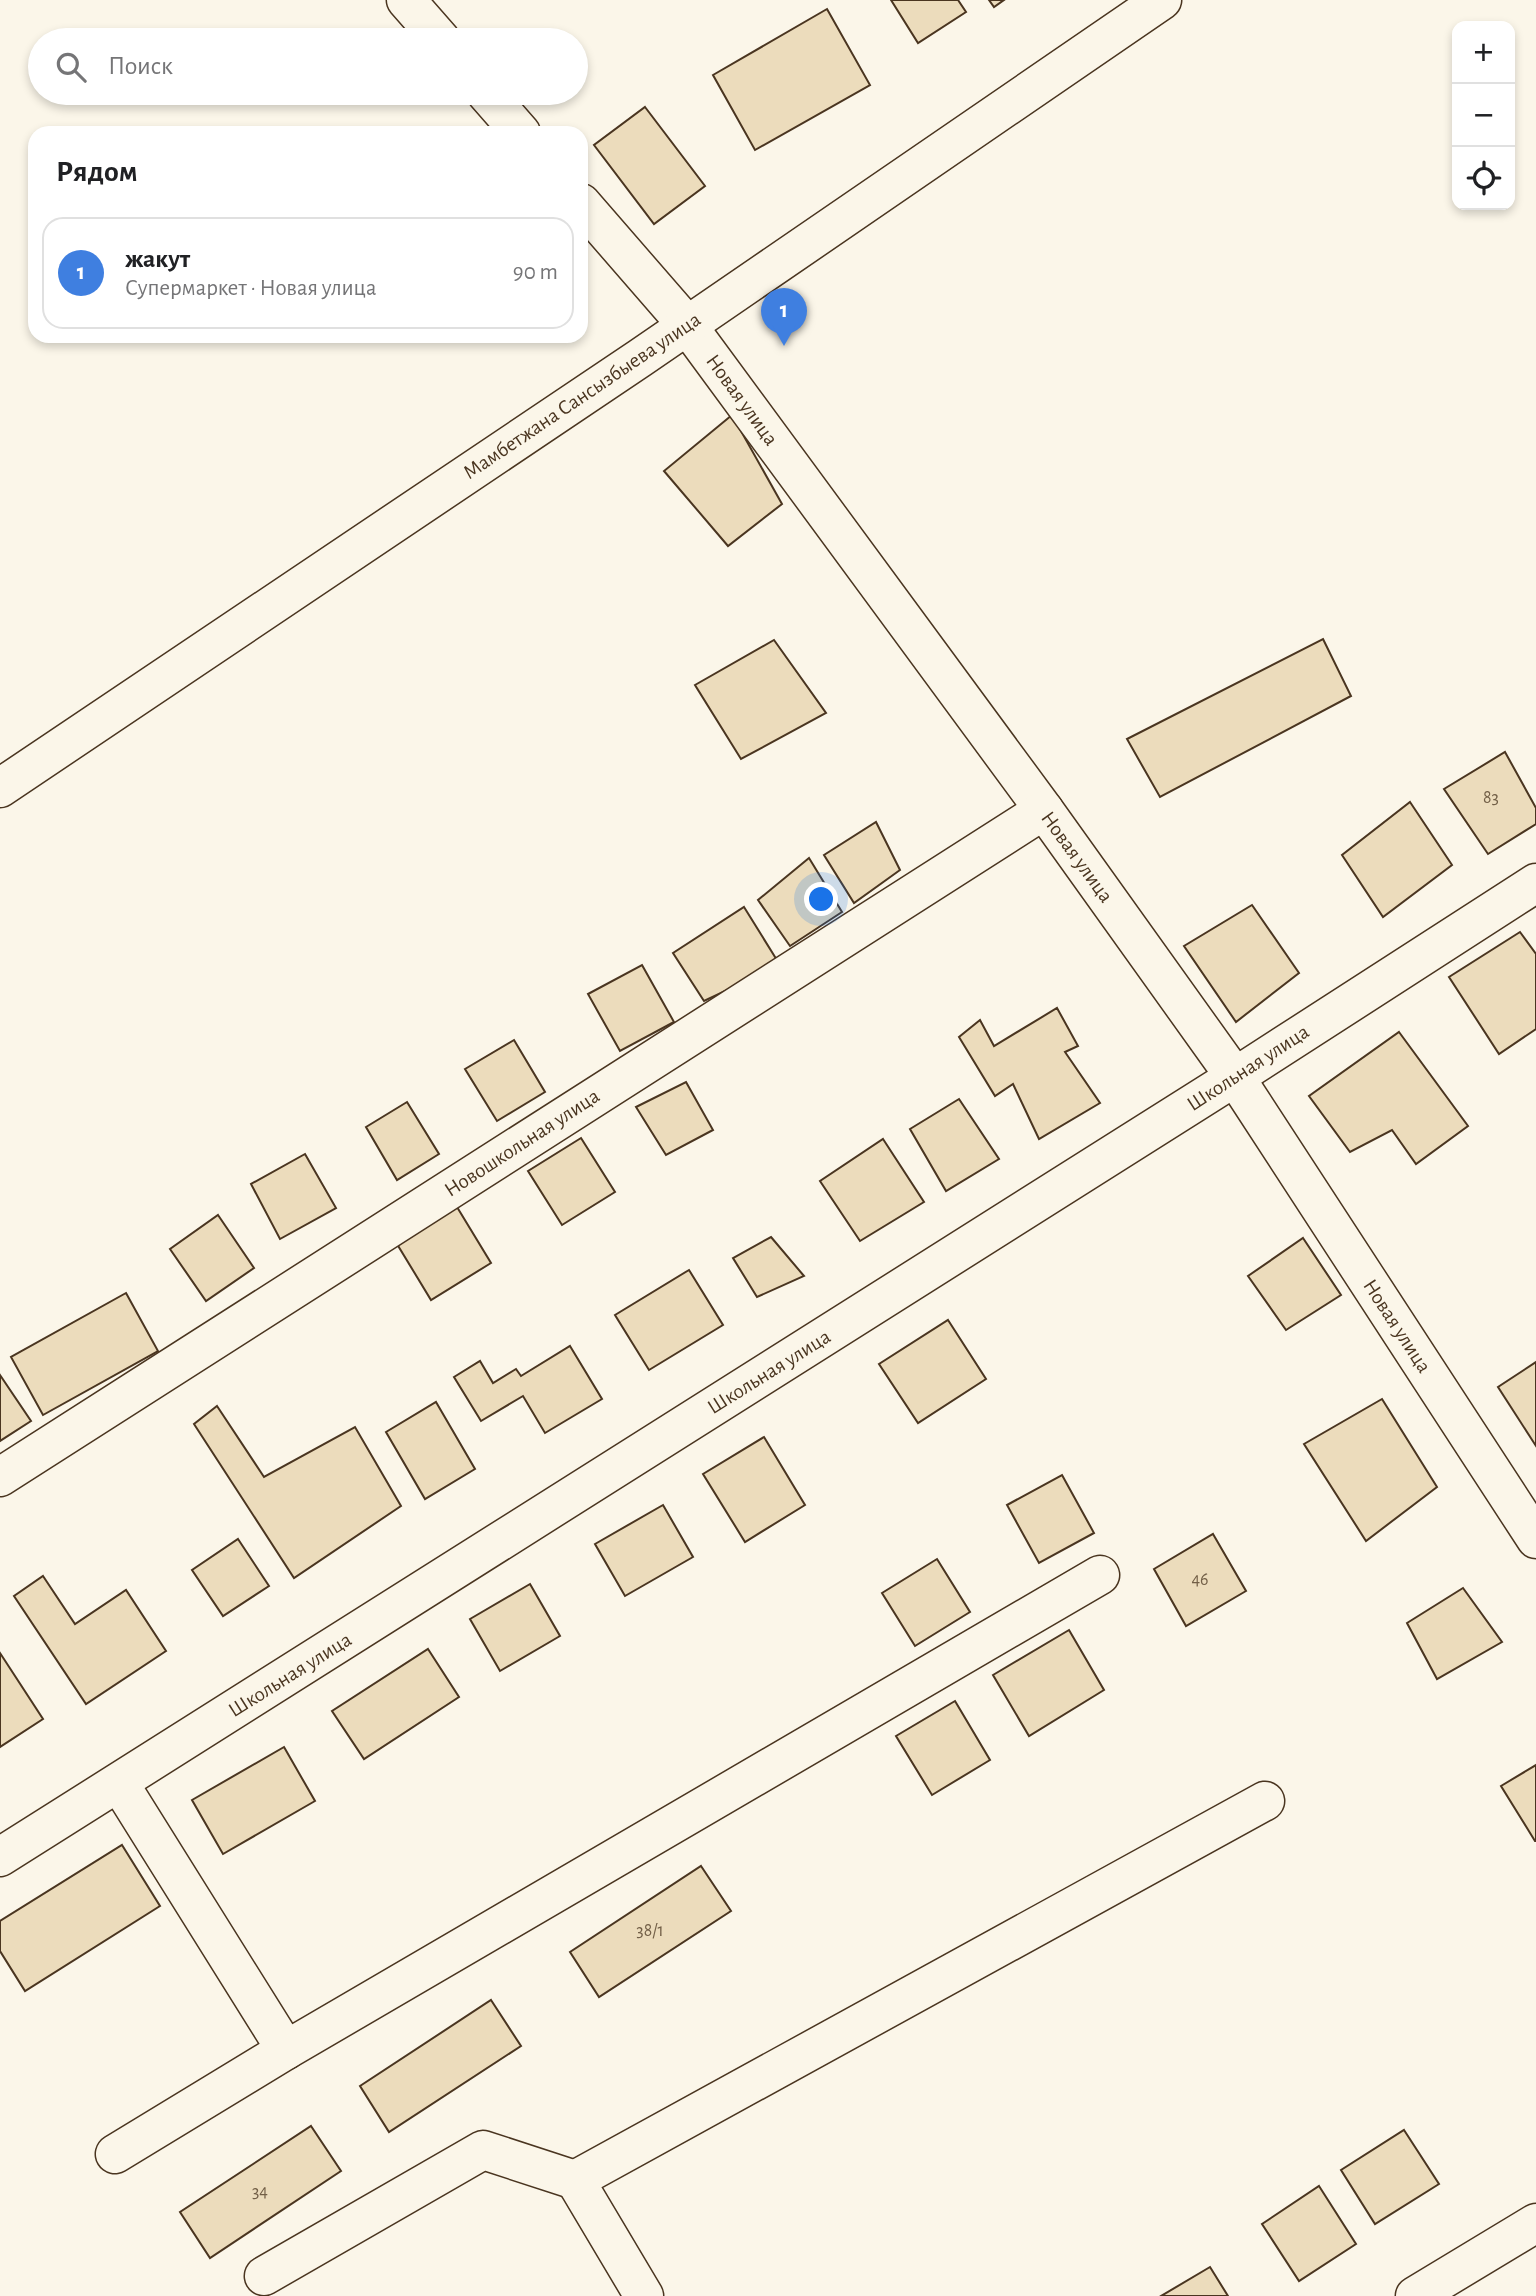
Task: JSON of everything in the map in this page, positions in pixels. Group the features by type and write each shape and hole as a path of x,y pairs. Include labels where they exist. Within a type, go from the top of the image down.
{"street":[{"path":"406,0 430,28"},
{"name":"Мамбетжана Сансызбыева улица","path":"0,788 687,326 1162,0"},
{"path":"496,105 515,126"},
{"name":"Новая улица","path":"588,211 687,326 1044,810 1235,1077 1532,1525"},
{"name":"Новошкольная улица","path":"0,1477 1044,810"},
{"name":"Школьная улица","path":"0,1857 1235,1077 1536,883"},
{"path":"115,2154 286,2050 1100,1574"},
{"path":"118,1783 286,2050"},
{"path":"575,2180 1265,1801"},
{"path":"264,2276 483,2150 575,2180 644,2296"},
{"path":"1415,2296 1536,2223"}],"building":[{"path":"891,0 958,0 966,12 918,43"},
{"path":"989,0 1004,0 994,7"},
{"path":"827,9 870,85 755,150 713,75"},
{"path":"645,107 705,186 654,224 594,145"},
{"path":"732,415 782,504 728,546 664,471"},
{"path":"1323,639 1351,696 1160,797 1127,739"},
{"path":"774,640 826,713 741,759 695,685"},
{"path":"1505,752 1536,808 1536,824 1488,854 1444,789"},
{"path":"1410,802 1452,865 1383,917 1342,855"},
{"path":"876,822 900,870 854,903 824,855"},
{"path":"809,858 842,912 790,946 758,900"},
{"path":"1252,905 1299,973 1236,1022 1184,946"},
{"path":"744,907 780,965 704,1001 673,953"},
{"path":"1520,932 1536,954 1536,1029 1499,1054 1449,977"},
{"path":"642,965 674,1022 620,1051 588,994"},
{"path":"1057,1008 1078,1046 1065,1052 1100,1103 1039,1139 1013,1084 995,1096 959,1037 980,1020 994,1046"},
{"path":"1399,1032 1468,1126 1416,1164 1392,1130 1350,1152 1309,1096"},
{"path":"514,1040 545,1092 497,1121 465,1069"},
{"path":"686,1082 713,1130 666,1155 636,1107"},
{"path":"959,1099 999,1159 946,1191 910,1129"},
{"path":"407,1102 439,1154 397,1180 366,1127"},
{"path":"581,1138 615,1192 562,1225 528,1171"},
{"path":"883,1139 924,1202 860,1241 820,1181"},
{"path":"305,1154 336,1208 280,1239 251,1184"},
{"path":"457,1207 491,1263 431,1300 397,1244"},
{"path":"218,1215 254,1268 206,1301 170,1249"},
{"path":"771,1237 804,1276 757,1297 733,1258"},
{"path":"1303,1238 1341,1295 1286,1330 1248,1276"},
{"path":"689,1270 723,1325 649,1370 615,1315"},
{"path":"126,1293 158,1351 43,1415 11,1357"},
{"path":"948,1320 986,1379 918,1423 879,1364"},
{"path":"570,1346 602,1399 545,1433 523,1396 481,1421 454,1377 480,1361 493,1383 516,1369 521,1376"},
{"path":"1536,1362 1536,1446 1498,1387"},
{"path":"0,1375 31,1421 0,1441"},
{"path":"1382,1399 1437,1487 1366,1541 1304,1444"},
{"path":"436,1402 475,1469 425,1499 386,1432"},
{"path":"217,1406 264,1477 355,1427 401,1506 294,1578 194,1424"},
{"path":"764,1437 805,1505 745,1542 703,1474"},
{"path":"1062,1475 1094,1533 1039,1563 1007,1505"},
{"path":"663,1505 693,1557 625,1596 595,1544"},
{"path":"1213,1534 1246,1591 1186,1626 1154,1569"},
{"path":"238,1539 269,1586 223,1616 192,1570"},
{"path":"937,1559 970,1612 915,1646 882,1593"},
{"path":"43,1576 75,1624 126,1590 166,1651 86,1704 14,1596"},
{"path":"530,1584 560,1636 500,1671 470,1619"},
{"path":"1463,1588 1502,1642 1437,1679 1407,1623"},
{"path":"1069,1630 1104,1690 1029,1736 993,1675"},
{"path":"428,1649 459,1697 364,1759 332,1711"},
{"path":"0,1653 43,1719 0,1747"},
{"path":"955,1701 990,1760 932,1795 896,1736"},
{"path":"284,1747 315,1801 223,1854 192,1800"},
{"path":"1536,1765 1536,1841 1535,1841 1501,1786"},
{"path":"122,1845 160,1906 25,1991 0,1951 0,1921"},
{"path":"701,1866 731,1911 599,1997 570,1952"},
{"path":"491,2000 521,2046 389,2132 360,2086"},
{"path":"311,2126 341,2171 210,2258 180,2212"},
{"path":"1404,2130 1439,2184 1375,2224 1341,2170"},
{"path":"1319,2186 1356,2244 1299,2281 1262,2224"},
{"path":"1210,2267 1228,2296 1161,2296"}],"place":[{"name":"жакут","path":"784,346"}]}
